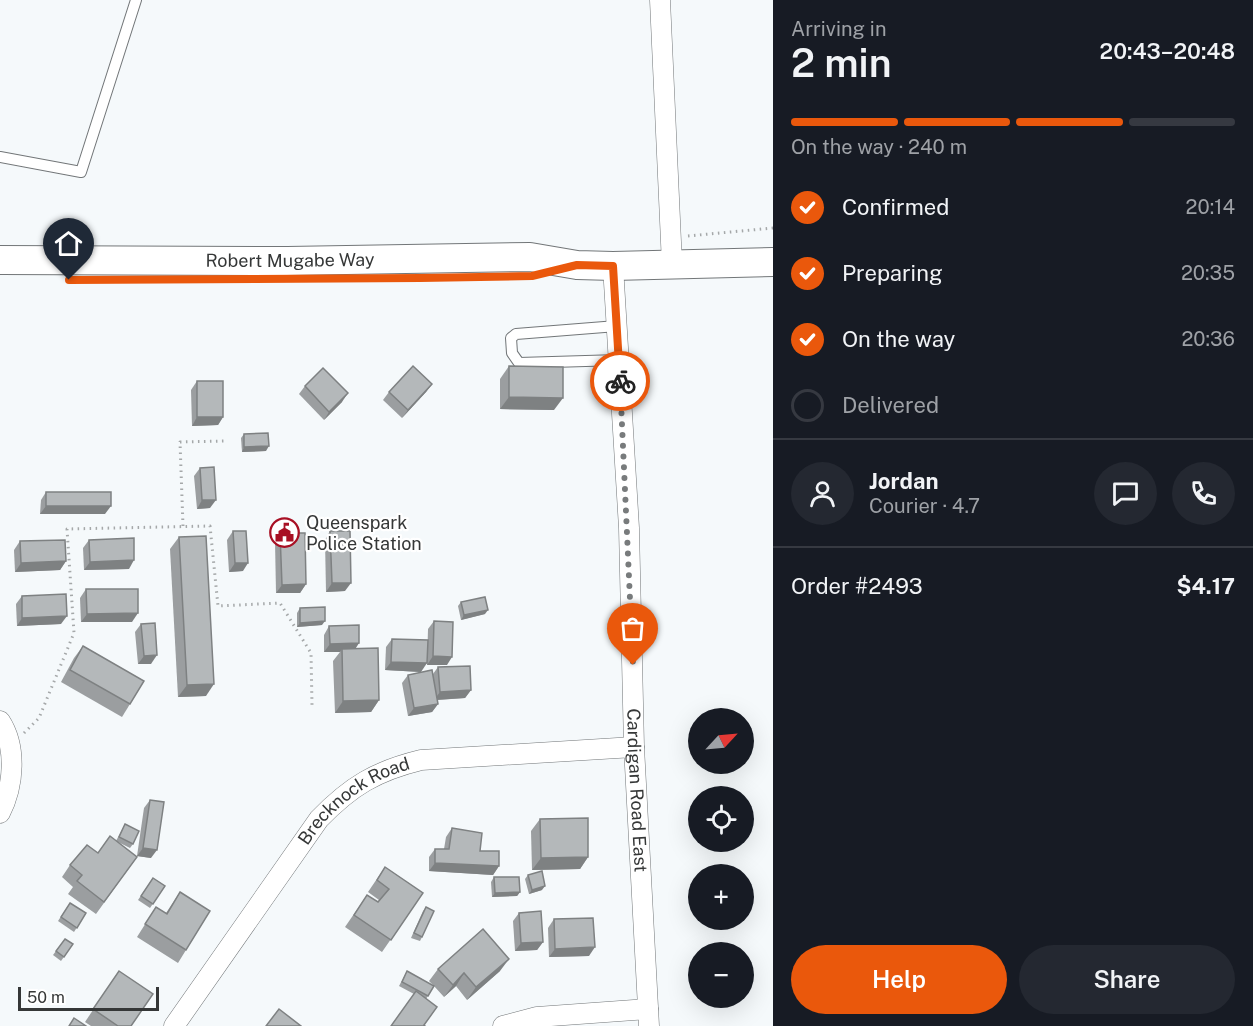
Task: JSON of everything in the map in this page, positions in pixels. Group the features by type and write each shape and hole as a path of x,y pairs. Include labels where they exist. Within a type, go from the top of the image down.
{"main road":[{"name":"Robert Mugabe Way","path":"0,260 287,261 530,257 577,265 613,266 672,251 773,262"},
{"name":"Robert Mugabe Way","path":"0,280 532,276 577,265"}],"street":[{"path":"660,0 672,251"},
{"name":"Cardigan Road East","path":"613,266 629,528 634,747 649,1018"},
{"path":"0,721 10,747 11,777 0,813"},
{"name":"Brecknock Road","path":"174,1026 320,819 339,799 364,781 390,768 421,760 634,747"},
{"path":"503,1026 537,1017 649,1018"}],"lane":[{"path":"0,157 81,172 136,0"},
{"path":"617,326 516,334 511,338 512,353 519,363 619,360"}],"path":[{"path":"672,251 773,228"},
{"path":"183,526 180,442 225,441"},
{"path":"10,747 39,718 74,633 67,529 210,526 218,606 280,603 311,653 312,705"}],"building":[{"path":"413,366 432,384 408,410 389,392"},
{"path":"509,366 563,367 563,398 509,397"},
{"path":"323,368 348,393 329,412 305,386"},
{"path":"197,381 223,381 223,417 197,417"},
{"path":"268,433 269,446 244,447 244,434"},
{"path":"214,467 216,500 202,500 200,468"},
{"path":"46,492 111,492 111,506 46,506"},
{"path":"233,531 246,531 248,563 235,563"},
{"path":"330,531 350,531 351,583 332,583"},
{"path":"280,533 305,533 306,584 282,585"},
{"path":"206,536 214,684 187,685 179,537"},
{"path":"134,538 134,560 90,562 89,540"},
{"path":"65,540 66,561 21,563 20,541"},
{"path":"86,589 138,589 138,613 87,614"},
{"path":"66,594 67,616 22,618 22,596"},
{"path":"485,597 488,610 464,615 461,602"},
{"path":"325,607 325,621 300,623 300,608"},
{"path":"434,621 453,622 452,657 433,656"},
{"path":"155,623 157,655 144,656 141,624"},
{"path":"359,625 359,643 330,644 329,626"},
{"path":"392,639 428,640 427,663 391,662"},
{"path":"83,646 144,681 130,704 70,670"},
{"path":"378,648 379,700 343,701 342,649"},
{"path":"470,666 471,690 440,692 438,667"},
{"path":"432,670 438,704 414,708 408,675"},
{"path":"150,800 164,802 157,850 143,848"},
{"path":"588,818 588,857 541,858 540,819"},
{"path":"125,824 139,831 133,844 119,837"},
{"path":"452,828 482,833 480,851 499,851 499,866 435,863 435,849 449,849"},
{"path":"110,836 137,857 104,902 77,881 82,875 70,865 87,845 98,853"},
{"path":"385,867 423,893 391,940 354,915 367,895 378,902 389,889 377,880"},
{"path":"542,871 545,886 532,890 528,875"},
{"path":"494,877 519,877 520,892 495,893"},
{"path":"153,878 165,886 153,904 141,896"},
{"path":"180,892 210,911 186,950 145,924 156,907 167,914"},
{"path":"70,903 86,913 77,928 61,917"},
{"path":"426,907 434,911 422,937 414,933"},
{"path":"541,911 543,942 521,943 519,913"},
{"path":"593,918 595,947 555,949 554,919"},
{"path":"483,929 509,959 476,987 464,973 453,985 438,969"},
{"path":"65,939 73,944 64,957 56,951"},
{"path":"119,971 153,994 131,1026 118,1026 93,1009"},
{"path":"407,971 434,986 428,996 402,982"},
{"path":"416,991 437,1007 425,1026 391,1026"},
{"path":"279,1009 301,1026 266,1026"},
{"path":"74,1018 86,1026 69,1026"}],"way so far":[{"path":"620,381 629,528 633,665"}],"place":[{"name":"Queenspark Police Station","path":"285,533"}],"route":[{"path":"69,280 532,276 577,265 613,266 620,381"}]}
